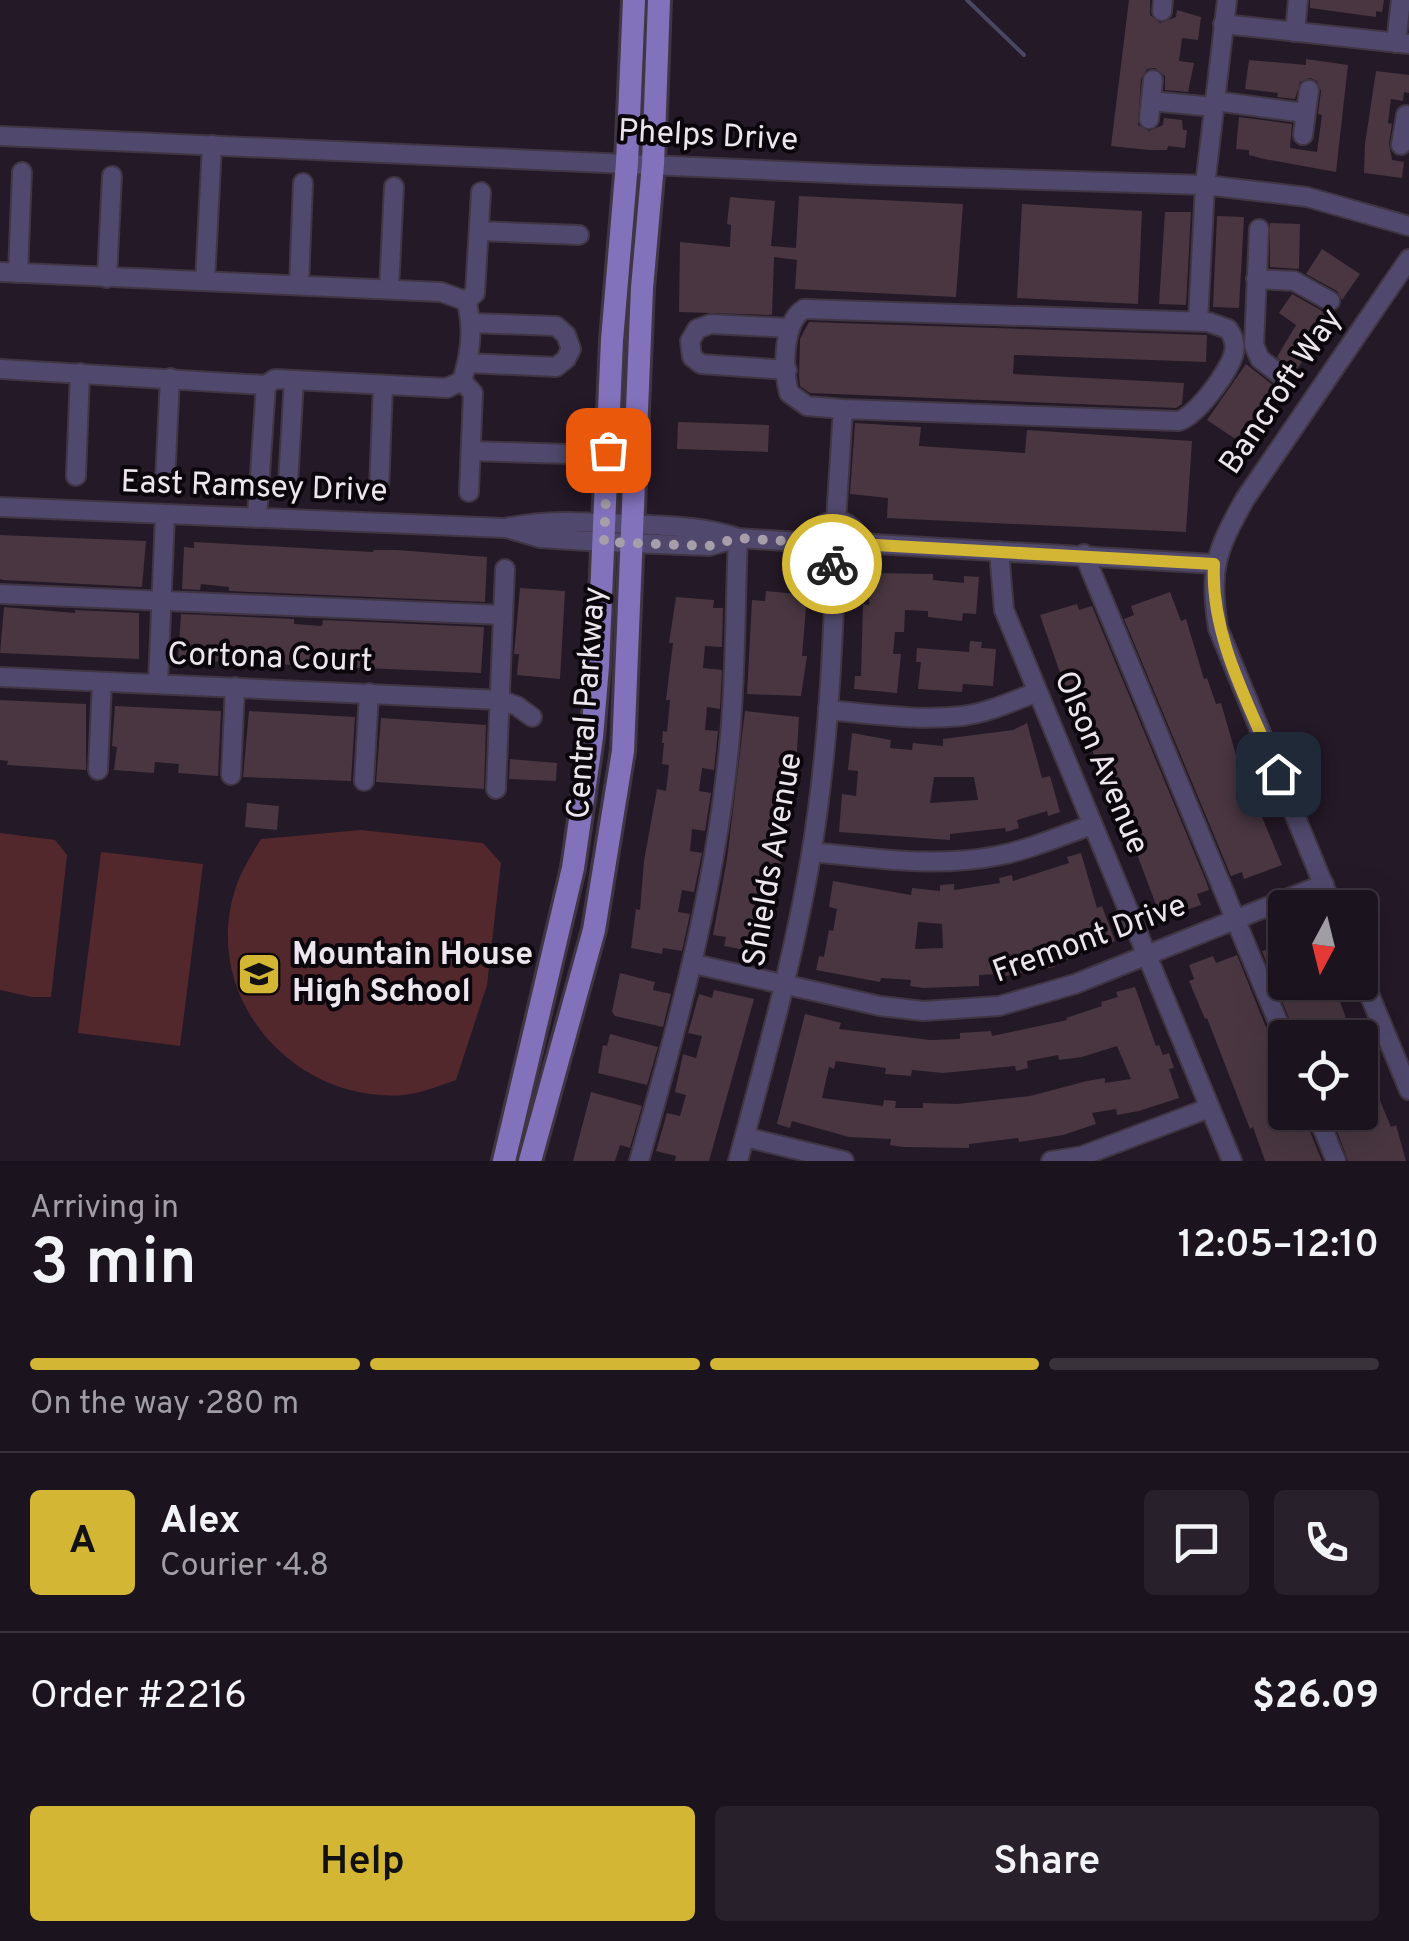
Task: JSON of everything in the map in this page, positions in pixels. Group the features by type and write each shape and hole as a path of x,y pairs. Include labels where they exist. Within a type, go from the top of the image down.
{"main road":[{"name":"Central Parkway","path":"504,1161 556,948 584,800 598,666 612,340 627,163 634,0"},
{"name":"Central Parkway","path":"530,1161 594,930 623,751 642,288 653,164 660,0"}],"street":[{"path":"1198,322 1205,185 1226,0"},
{"path":"1295,32 1298,0"},
{"path":"1224,24 1402,44 1401,0"},
{"path":"1154,80 1150,110 1215,104 1305,113"},
{"path":"1302,135 1309,90"},
{"path":"1401,144 1406,115 1409,116"},
{"name":"Phelps Drive","path":"0,136 1205,185 1307,198 1409,226"},
{"path":"205,281 212,145"},
{"path":"22,172 9,273 441,292 466,301"},
{"path":"106,278 112,176"},
{"path":"299,284 302,183"},
{"path":"389,289 394,187"},
{"path":"466,301 474,294 482,192"},
{"path":"1258,229 1253,334 1260,359 1282,376"},
{"path":"479,231 579,235"},
{"name":"Bancroft Way","path":"1214,564 1245,499 1409,259"},
{"path":"1256,280 1294,281 1330,301"},
{"path":"466,301 470,323 465,372 472,393 469,492"},
{"path":"819,307 1198,322 1228,329 1234,339 1231,360 1196,413 1178,421 843,409 800,403 790,393 790,328 799,311 819,307"},
{"path":"0,369 266,385 275,379 447,388 465,372 556,367 571,349 556,326 470,323"},
{"path":"787,370 701,364 692,357 690,341 696,329 712,324 790,328"},
{"path":"1234,339 1253,334"},
{"path":"76,476 80,373"},
{"path":"165,481 170,378"},
{"path":"288,483 294,380"},
{"path":"257,518 266,385"},
{"path":"379,490 383,385"},
{"path":"836,521 843,409"},
{"path":"471,450 570,454"},
{"name":"East Ramsey Drive","path":"0,507 505,528 541,520 709,546 738,538 814,543"},
{"path":"158,684 165,515"},
{"path":"836,521 854,530 858,544 849,561 836,565 823,560 814,543 818,530 836,521"},
{"path":"639,1161 694,964 716,845 730,734 738,538"},
{"path":"858,544 1214,564 1218,628 1326,890"},
{"name":"Olson Avenue","path":"1000,551 1004,610 1232,1161"},
{"path":"1084,554 1277,1020"},
{"name":"Shields Avenue","path":"738,1161 784,986 812,852 828,710 836,565"},
{"path":"496,789 505,569"},
{"path":"0,594 503,615"},
{"name":"Cortona Court","path":"0,678 500,700 532,717"},
{"path":"98,770 102,682"},
{"path":"232,775 235,687"},
{"path":"828,710 914,717 963,716 1037,692"},
{"path":"364,781 369,693"},
{"path":"812,852 928,863 964,861 1022,850 1092,825"},
{"name":"Fremont Drive","path":"694,964 880,1006 963,1011 1040,996 1324,884"},
{"path":"1372,1000 1409,1090"},
{"path":"1051,1161 1083,1158 1209,1108"},
{"path":"1323,1130 1336,1161"},
{"path":"745,1137 844,1161"}],"shaded area":[{"path":"361,830 483,843 501,863 487,985 456,1080 410,1094 363,1093 326,1082 292,1062 264,1035 244,1003 231,967 228,928 236,887 261,839"},
{"path":"0,833 55,840 67,855 51,997 0,990"},
{"path":"101,852 203,864 180,1046 78,1033"}],"building":[{"path":"1129,0 1150,0 1150,15 1160,23 1176,17 1177,10 1201,17 1198,40 1182,38 1179,61 1194,63 1188,92 1165,90 1165,76 1155,68 1147,69 1141,79 1138,125 1149,131 1163,125 1164,118 1182,120 1183,130 1187,130 1185,148 1111,146"},
{"path":"1310,0 1384,0 1382,12 1376,11 1376,17 1310,8"},
{"path":"1306,59 1348,65 1336,172 1264,159 1249,155 1249,150 1236,149 1239,117 1292,124 1290,148 1317,152 1322,115 1318,114 1321,91 1317,81 1310,78 1300,82 1295,99 1245,89 1249,60 1306,65"},
{"path":"1376,71 1409,75 1409,93 1404,92 1403,101 1391,99 1388,123 1392,124 1392,160 1404,162 1402,178 1364,173"},
{"path":"799,196 963,204 956,297 795,289 797,260 774,257 772,315 679,312 680,242 730,247 730,197 775,201 771,246 796,248"},
{"path":"1022,204 1142,211 1138,304 1017,298"},
{"path":"1165,212 1191,212 1186,305 1159,304"},
{"path":"1217,216 1244,217 1239,308 1213,307"},
{"path":"1270,223 1300,224 1299,269 1270,267"},
{"path":"1322,249 1360,274 1342,300 1337,291 1306,274"},
{"path":"1292,294 1324,312 1334,313 1294,374 1277,357 1296,325 1279,313"},
{"path":"809,322 1207,335 1206,362 1014,355 1013,374 1184,383 1182,404 1176,408 810,393 800,386 799,376 800,339"},
{"path":"1246,364 1274,386 1285,388 1246,446 1207,420"},
{"path":"678,422 769,425 768,452 677,449"},
{"path":"855,423 921,427 919,446 1025,453 1027,430 1192,441 1186,532 887,518 888,498 850,494"},
{"path":"0,535 146,541 142,587 0,579"},
{"path":"194,542 487,557 485,602 229,591 229,587 201,584 200,590 182,589 184,547 194,548"},
{"path":"870,573 933,574 933,580 964,583 964,576 979,577 976,614 963,613 962,621 928,617 928,611 905,610 904,632 895,632 893,654 901,654 897,693 854,689 855,676 861,676 863,604 869,605"},
{"path":"520,588 565,591 560,679 517,675 519,654 514,654"},
{"path":"766,591 807,595 802,656 807,656 801,696 747,694 752,600 765,601"},
{"path":"1170,592 1181,621 1186,619 1204,679 1207,678 1216,704 1221,703 1236,755 1282,865 1244,879 1242,872 1231,876 1124,619 1134,615 1131,606"},
{"path":"676,597 714,600 713,608 723,608 722,647 705,646 703,668 722,670 720,709 707,707 705,730 718,731 714,770 702,768 699,791 711,793 705,831 692,829 690,851 702,853 694,892 682,890 678,912 690,914 682,951 663,948 662,954 631,948 657,789 666,791 669,765 662,764 662,743 663,731 667,732 670,700 666,700 673,643 669,643"},
{"path":"1077,604 1079,610 1092,606 1206,881 1209,890 1197,894 1201,905 1161,918 1108,779 1104,781 1071,695 1068,696 1040,615"},
{"path":"4,607 139,613 139,659 0,653"},
{"path":"181,614 294,619 294,624 322,626 323,620 484,627 481,673 178,660"},
{"path":"970,641 982,642 981,648 996,649 993,686 963,684 962,692 918,689 921,662 916,662 917,648 969,652"},
{"path":"0,700 86,704 86,770 7,765 8,761 0,760"},
{"path":"115,706 221,711 218,776 178,773 179,764 155,762 154,773 114,770"},
{"path":"249,711 355,717 351,781 243,777"},
{"path":"745,711 799,717 796,770 766,954 724,946 726,937 713,935 727,859"},
{"path":"381,718 486,725 484,789 376,782"},
{"path":"1027,723 1042,778 1050,776 1060,812 1048,816 1047,811 1017,820 1019,828 1006,832 1005,828 950,834 950,840 839,832 842,794 856,796 858,771 848,770 852,733 891,740 890,748 912,750 913,743 943,746 943,739 1013,730","holes":["934,777 974,777 978,800 930,803"]},
{"path":"510,759 557,763 556,781 509,779"},
{"path":"247,803 279,806 277,830 245,827"},
{"path":"1081,853 1097,908 1102,906 1115,941 1055,967 1000,977 979,975 979,986 923,988 910,986 911,980 881,978 880,982 816,970 819,956 824,957 829,930 833,931 837,909 829,907 833,881 911,895 912,888 940,891 940,885 954,884 954,890 1000,883 999,878 1012,875 1013,881 1069,863 1067,857","holes":["918,922 942,924 943,948 915,949"]},
{"path":"1237,955 1268,1032 1268,1130 1309,1130 1322,1161 1265,1161 1189,981 1194,979 1189,965 1213,956 1216,963"},
{"path":"620,973 655,982 653,990 671,994 663,1027 615,1016 612,1012"},
{"path":"1135,987 1156,1046 1163,1055 1169,1053 1174,1068 1169,1069 1179,1098 1117,1115 1116,1109 1092,1113 1096,1124 1063,1135 969,1144 969,1148 903,1147 890,1145 891,1139 849,1137 792,1121 790,1128 777,1124 805,1014 841,1023 839,1029 930,1040 960,1039 960,1033 991,1031 992,1036 1067,1020 1118,997 1116,992","holes":["1117,1046 1131,1079 1087,1081 1030,1096 957,1104 923,1103 923,1108 895,1108 896,1101 884,1100 883,1106 822,1098 829,1067 834,1069 836,1061 886,1068 885,1074 911,1076 912,1070 943,1073 1015,1066 1016,1071 1028,1068 1027,1061 1058,1055 1059,1060 1082,1057"]},
{"path":"714,990 754,999 709,1161 675,1161 676,1156 656,1151 667,1113 680,1116 686,1095 675,1092 683,1054 696,1058 702,1036 688,1033 699,994 712,998"},
{"path":"1282,1000 1339,1000 1347,1020 1290,1020"},
{"path":"610,1034 658,1047 647,1085 598,1073 603,1045 607,1046"},
{"path":"591,1092 642,1106 630,1148 620,1145 615,1161 573,1161"},
{"path":"1378,1096 1391,1127 1396,1125 1406,1161 1348,1161 1337,1130 1378,1130"}],"waterway":[{"path":"967,0 1024,55"}],"way so far":[{"path":"608,450 604,542 709,546 738,538 814,543 818,556 832,564"}],"place":[{"name":"Mountain House High School","path":"259,974"}],"route":[{"path":"832,564 849,561 858,544 1214,564 1218,628 1278,774"}]}
